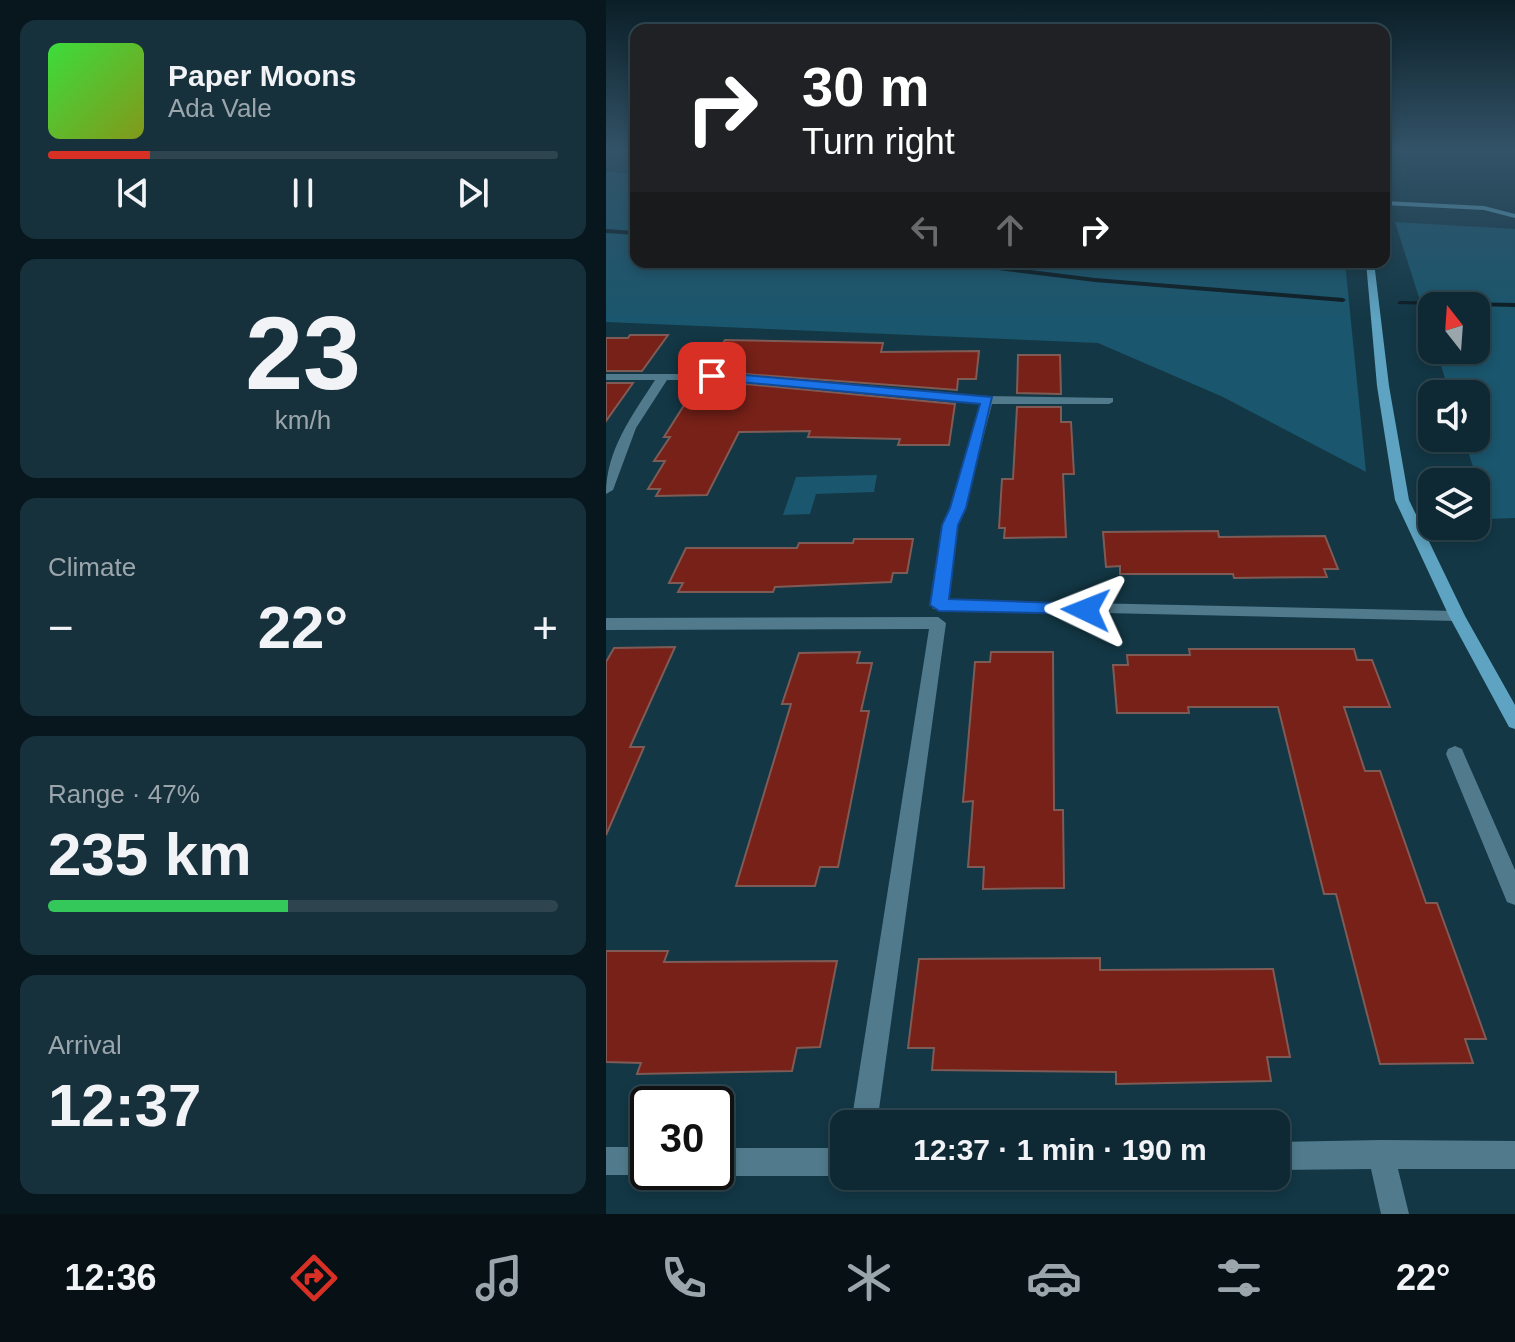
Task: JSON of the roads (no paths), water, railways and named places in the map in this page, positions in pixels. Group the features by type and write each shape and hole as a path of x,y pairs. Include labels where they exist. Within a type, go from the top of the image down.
{"street":[{"path":"1437,206 1484,208 1510,215"},
{"path":"1390,212 1492,219 1510,215"},
{"path":"1371,268 1383,386 1402,500 1457,616 1512,711"},
{"path":"606,490 630,428 664,376"},
{"path":"606,377 736,377 987,400 1109,400"},
{"path":"987,400 958,508 950,525 939,605 1457,616"},
{"path":"606,624 938,623 866,1110"},
{"path":"1455,754 1515,895"},
{"path":"1381,1154 1395,1214"},
{"path":"1290,1156 1515,1155"},
{"path":"606,1161 630,1161"},
{"path":"734,1162 830,1162"}],"waterway":[{"path":"606,231 630,233"},
{"path":"999,268 1095,280 1343,300"},
{"path":"1400,303 1515,305"}]}
